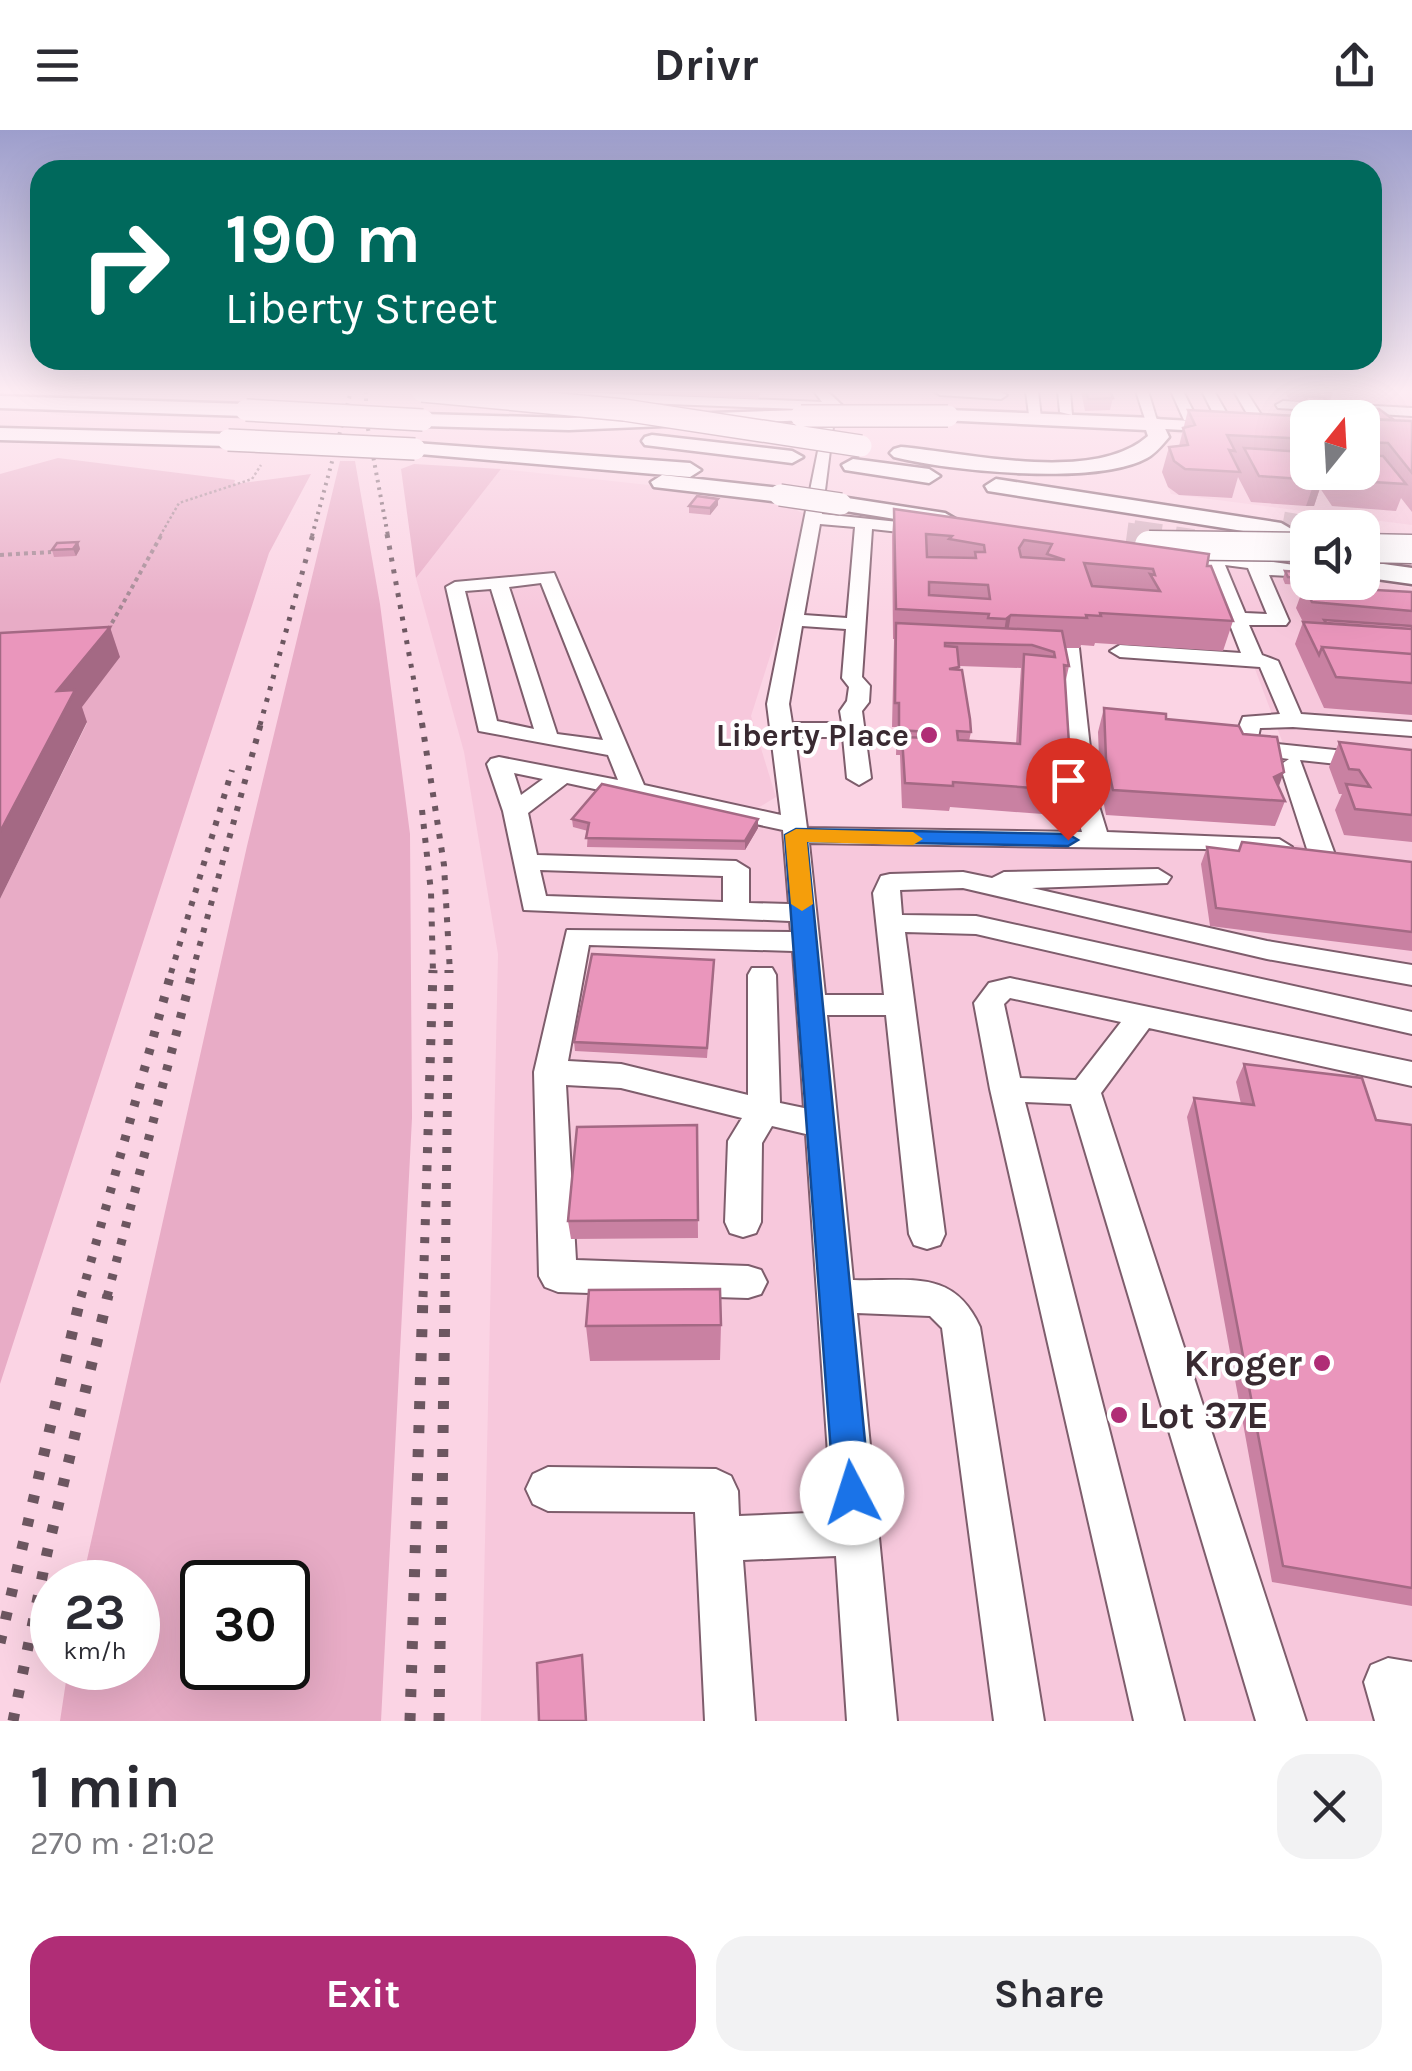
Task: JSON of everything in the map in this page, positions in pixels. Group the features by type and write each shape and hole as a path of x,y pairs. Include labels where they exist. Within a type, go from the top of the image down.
{"highway":[{"path":"543,465 782,488 961,522"},
{"path":"913,465 1282,526 964,465"},
{"path":"1028,465 1062,465"},
{"path":"1139,545 1290,547"},
{"path":"1380,549 1412,550"},
{"path":"1380,572 1412,576"}],"street":[{"path":"823,465 780,687 780,730 795,830 872,1721"},
{"path":"814,518 961,522"},
{"path":"859,778 851,711 858,702 860,686 852,678 864,521"},
{"path":"1196,572 1215,566 1290,574"},
{"path":"1215,566 1254,660"},
{"path":"1239,625 1279,621 1258,568 1290,573"},
{"path":"616,749 488,726 455,587 548,577 634,790"},
{"path":"498,582 548,739"},
{"path":"1380,586 1412,592"},
{"path":"1375,600 1412,606"},
{"path":"796,620 856,624"},
{"path":"1239,625 1300,636"},
{"path":"1070,648 1083,792 1097,840"},
{"path":"1120,651 1268,661 1293,720"},
{"path":"1412,729 1293,720 1251,722 1244,742 1250,748 1412,765"},
{"path":"780,730 853,730"},
{"path":"804,927 736,910 534,904 516,812 499,764 634,790 795,830 1235,842 1330,853 1292,765"},
{"path":"516,812 563,775"},
{"path":"1150,840 1165,927"},
{"path":"528,862 736,868 736,910"},
{"path":"927,1234 889,924 886,893 890,882 1158,877"},
{"path":"963,880 1267,950 1412,976"},
{"path":"889,924 976,925 1412,1023"},
{"path":"748,1282 558,1276 550,1072 578,936 804,927"},
{"path":"1266,990 1267,950"},
{"path":"744,1222 746,1141 764,1112 762,975"},
{"path":"1159,1721 988,1003 998,990 1010,988 1412,1074"},
{"path":"811,1006 899,1006"},
{"path":"1084,1092 1141,1017"},
{"path":"550,1072 621,1076 820,1125"},
{"path":"1006,1088 1084,1092"},
{"path":"1084,1092 1281,1721"},
{"path":"835,1296 938,1300 954,1312 961,1327 1019,1721"},
{"path":"548,1489 716,1491 730,1721"},
{"path":"719,1538 856,1533"},
{"path":"1400,1721 1388,1682 1412,1686"}],"path":[{"path":"106,634 179,503 252,478 261,465"},
{"path":"0,554 50,552"}],"shaded area":[{"path":"32,465 116,465 235,480 234,484 311,474 269,553 0,1384 0,899 87,723 0,666 0,474"},
{"path":"339,465 356,465 380,604 410,834 412,1118 381,1721 60,1721 65,1690 160,1690 160,1560 87,1560 247,846"},
{"path":"436,465 501,469 416,578 401,469"},
{"path":"1176,465 1290,465 1290,490 1380,490 1380,465 1412,465 1412,525 1380,521 1380,510 1295,510 1171,494 1162,472 1170,473"},
{"path":"501,469 769,498 814,518 751,716 776,797 758,808 851,838 1240,841 1322,847 1212,555 1290,567 1290,600 1380,600 1380,582 1412,588 1412,1721 481,1721 498,954 464,752 416,578"}],"building":[{"path":"1180,465 1237,465 1240,472 1185,469"},
{"path":"1253,465 1290,465 1290,478 1259,476"},
{"path":"1380,465 1391,465 1406,484 1380,482"},
{"path":"697,496 718,499 710,508 689,506"},
{"path":"894,509 1209,554 1207,566 1211,566 1233,621 1100,613 1101,616 1086,615 1087,618 1011,615 1006,619 988,618 989,614 896,609","holes":["926,534 984,545 985,552 975,552 976,558 927,557","1024,540 1052,544 1047,554 1065,560 1021,557 1019,548","1084,563 1153,569 1155,575 1150,574 1160,591 1092,586","929,582 988,585 990,599 929,595"]},
{"path":"78,542 73,549 52,550 57,543"},
{"path":"1380,590 1412,592 1412,611 1312,602 1380,600"},
{"path":"1324,620 1412,626 1412,629 1326,623"},
{"path":"1303,622 1412,629 1412,654 1322,647 1319,655"},
{"name":"Liberty Place","path":"896,623 1062,631 1069,666 1064,665 1069,744 1064,744 1075,791 953,782 953,786 905,783 902,737 929,738 928,732 899,730 899,703 895,703","holes":["945,643 1032,645 1054,652 1055,657 1024,654 1020,744 958,740 957,731 971,732 970,719 962,670 949,669 959,667 957,647"]},
{"path":"110,627 57,691 75,690 0,832 0,633"},
{"path":"1322,647 1412,654 1412,683 1336,677"},
{"path":"1104,708 1239,726 1243,734 1277,737 1284,772 1274,777 1285,801 1113,790 1106,759"},
{"path":"1339,742 1412,750 1412,815 1355,809 1346,784 1370,787 1359,770 1349,769"},
{"path":"602,784 758,819 745,841 586,838 589,823 572,819"},
{"path":"1242,842 1412,862 1412,932 1216,908 1207,847 1239,851"},
{"path":"592,954 714,960 707,1048 574,1042"},
{"name":"Kroger","path":"1244,1064 1362,1078 1376,1120 1412,1125 1412,1588 1283,1566 1194,1098 1254,1105"},
{"path":"697,1125 698,1220 568,1221 577,1127"},
{"path":"720,1289 721,1325 586,1326 589,1290"},
{"path":"582,1655 586,1721 539,1721 537,1663"}],"tunnel":[{"path":"1283,522 1290,523"},
{"path":"1127,533 1149,536"},
{"path":"1133,534 1193,543"}],"railway":[{"path":"312,536 331,465"},
{"path":"375,465 388,536"},
{"path":"260,725 313,534"},
{"path":"387,534 422,725"},
{"path":"192,973 261,723"},
{"path":"422,723 444,865 450,973"},
{"path":"171,973 232,770"},
{"path":"422,810 431,892 433,971"},
{"path":"81,1297 172,970"},
{"path":"107,1297 193,970"},
{"path":"445,1297 449,970"},
{"path":"423,1297 433,971"},
{"path":"0,1643 81,1295"},
{"path":"13,1721 47,1553 108,1295"},
{"path":"410,1721 423,1295"},
{"path":"439,1721 445,1295"}],"slow traffic":[{"path":"802,904 796,835 913,839"}],"place":[{"name":"Liberty Place","path":"929,735"},
{"name":"Kroger","path":"1322,1363"},
{"name":"Lot 37E","path":"1119,1415"}],"route":[{"path":"852,1493 796,835 1068,840"}]}
